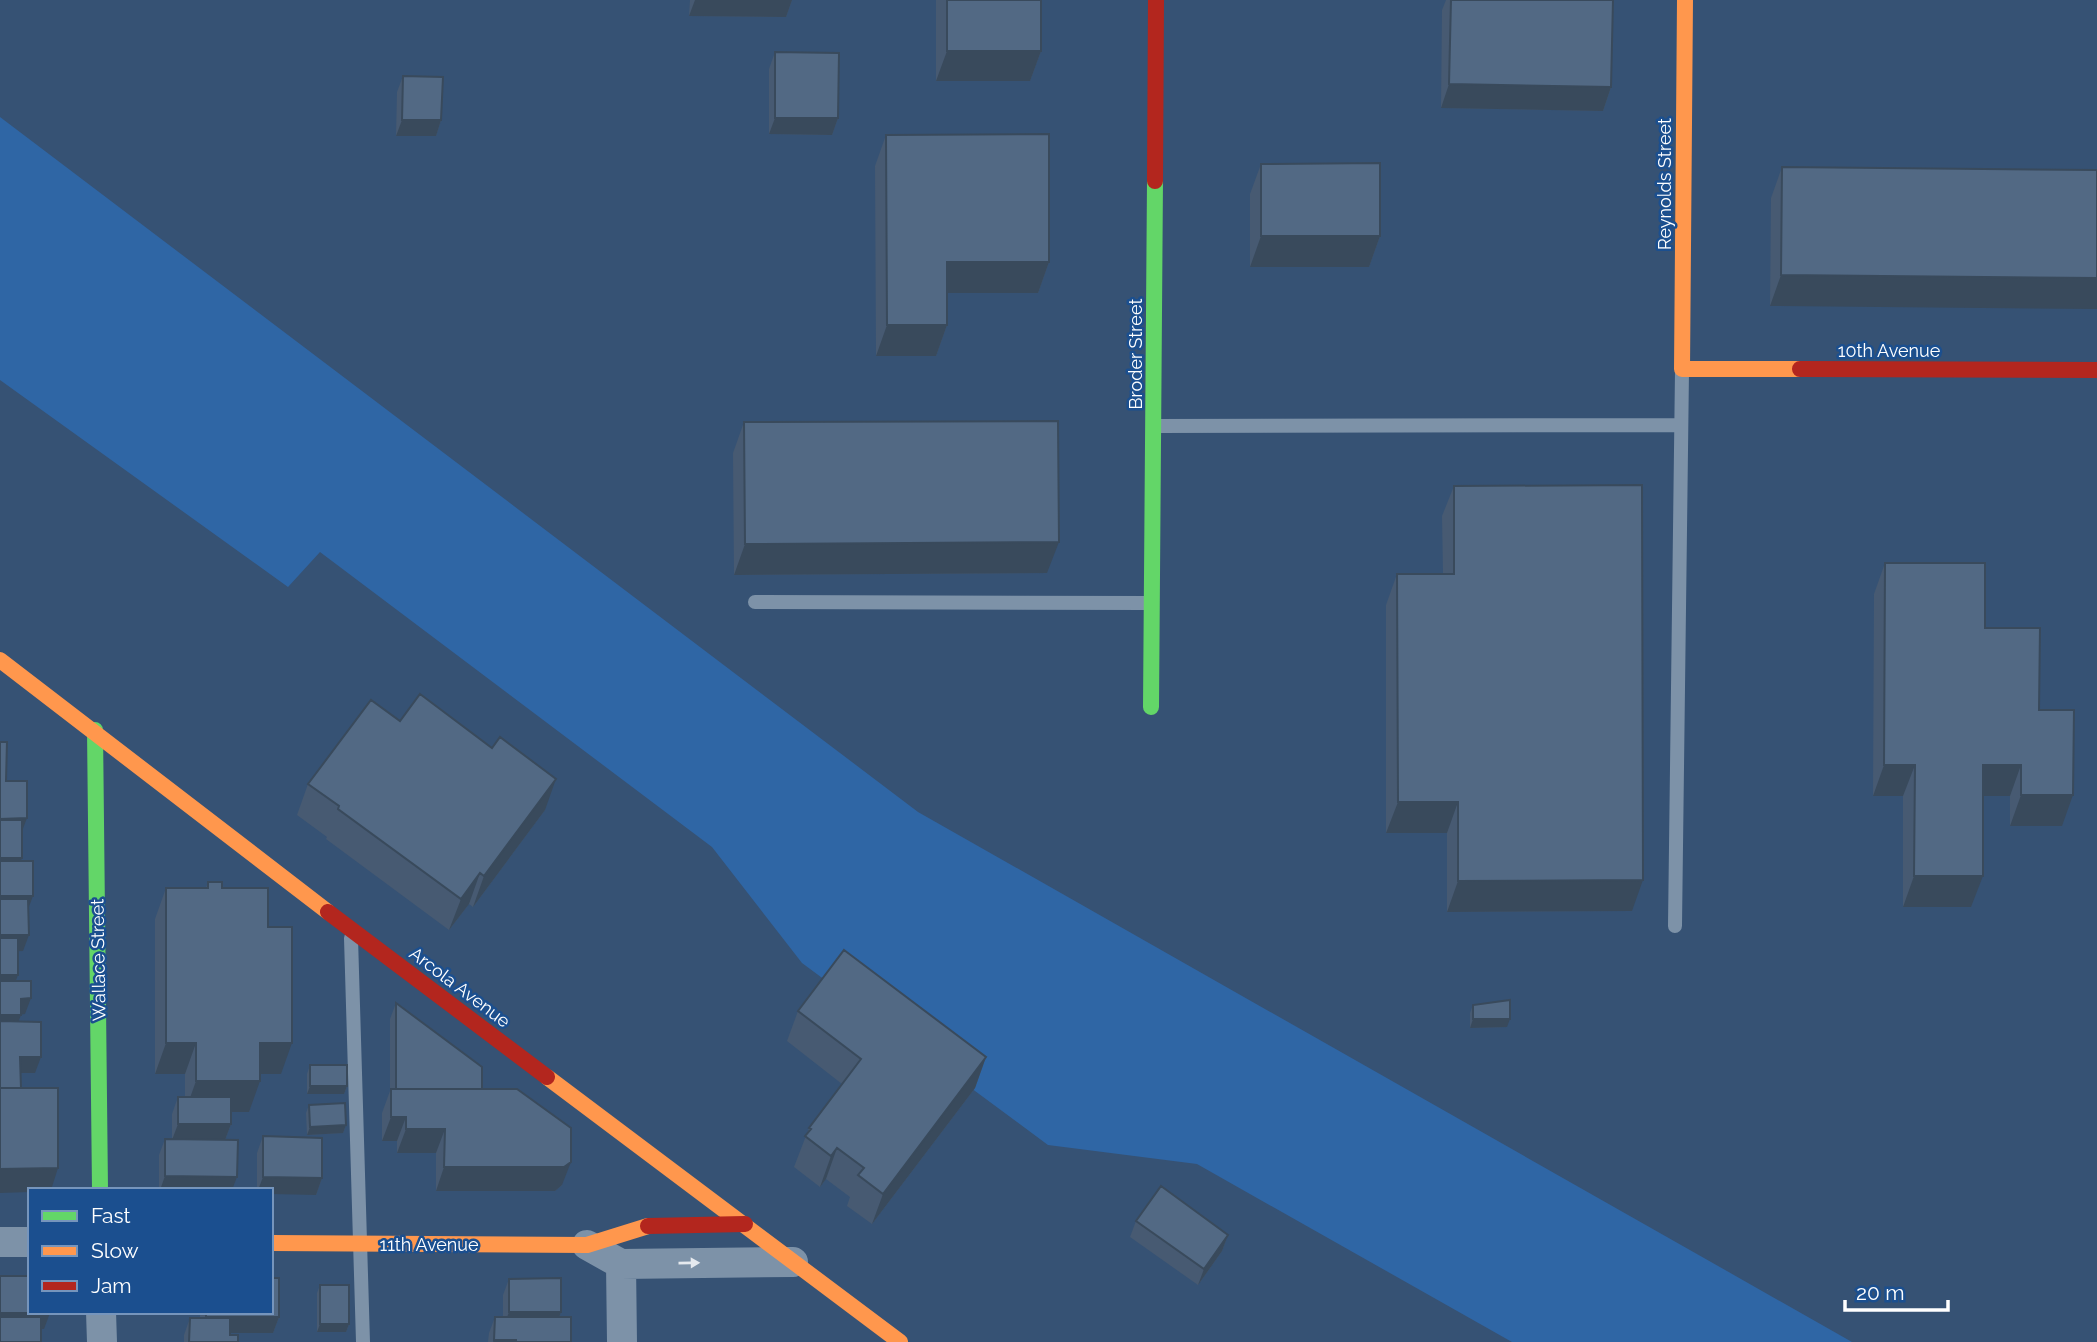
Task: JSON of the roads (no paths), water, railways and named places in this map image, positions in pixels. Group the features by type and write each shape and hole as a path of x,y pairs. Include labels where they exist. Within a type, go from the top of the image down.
{"street":[{"name":"Broder Street","path":"1151,707 1156,0"},
{"name":"Reynolds Street","path":"1682,369 1685,0"},
{"name":"10th Avenue","path":"1682,369 2097,370"},
{"name":"Arcola Avenue","path":"0,660 96,730 351,930 746,1224 892,1339"},
{"name":"Wallace Street","path":"96,730 100,1188"},
{"name":"11th Avenue","path":"273,1243 587,1245 644,1226 746,1224"},
{"path":"0,1242 28,1242"},
{"name":"11th Avenue","path":"587,1245 621,1264 793,1262"},
{"path":"621,1264 622,1342"},
{"path":"101,1314 102,1342"}],"lane":[{"path":"1675,926 1679,425 1682,369"},
{"path":"1153,426 1679,425"},
{"path":"755,602 1152,603"},
{"path":"351,930 363,1342"}]}
